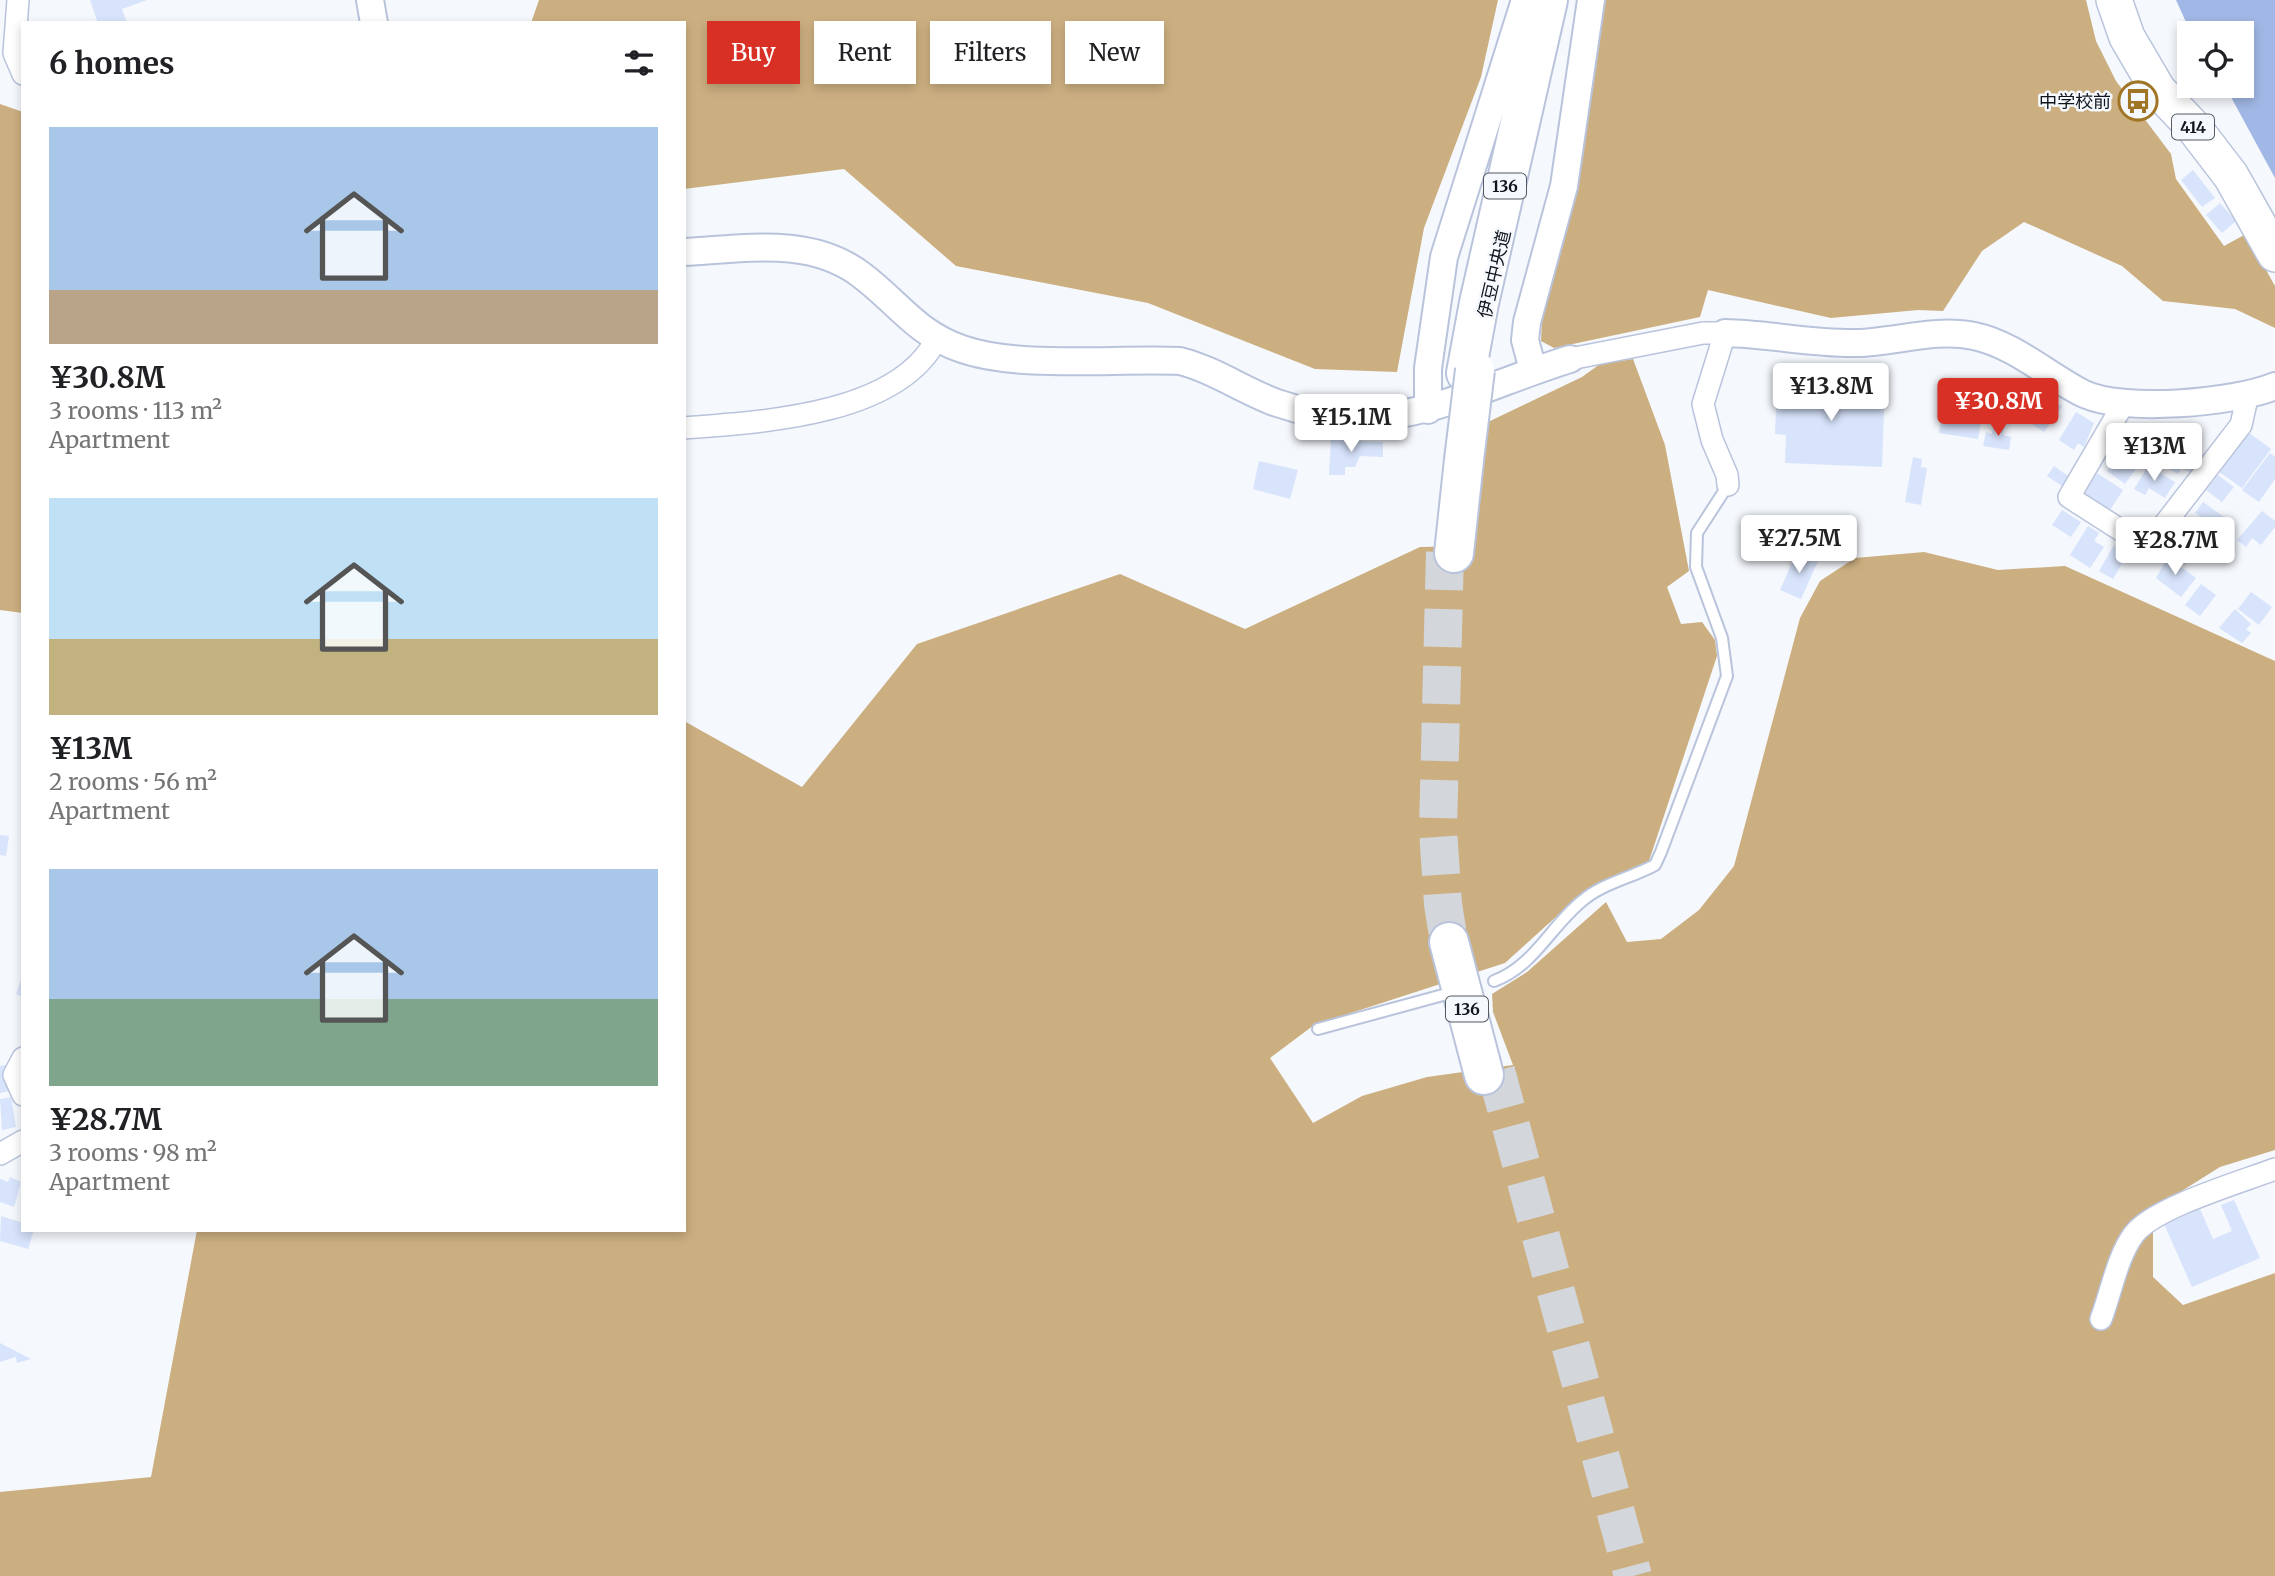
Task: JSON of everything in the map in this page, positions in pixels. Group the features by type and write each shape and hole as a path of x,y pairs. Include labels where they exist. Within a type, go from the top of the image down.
{"highway":[{"name":"伊豆中央道","path":"1450,552 1470,365 1548,0"},
{"name":"伊豆中央道","path":"1470,365 1559,0"},
{"path":"1507,216 1539,125 1572,0"},
{"name":"414","path":"2114,0 2127,37 2158,90 2231,176 2275,254"},
{"path":"1470,365 1467,304 1514,40"},
{"name":"136","path":"1455,941 1490,1073"}],"street":[{"path":"18,0 14,53 21,69"},
{"path":"370,0 374,21"},
{"path":"1428,410 1428,368 1444,257 1525,0"},
{"path":"1533,370 1525,340 1527,322 1564,186 1591,0"},
{"path":"686,252 779,247 812,251 836,258 862,275 909,321 936,340 965,351 1006,359 1180,362 1199,366 1278,403 1307,411 1362,417 1428,410 1533,370 1570,359 1692,335 1725,333 1829,343 1942,335 1976,337 2004,347 2084,394 2124,403 2151,404 2248,394 2275,386"},
{"path":"1725,333 1703,404 1705,419 1727,475 1728,485"},
{"path":"686,428 772,421 828,409 904,378 926,359 936,340"},
{"path":"2124,403 2069,497 2147,547 2241,425 2248,394"},
{"path":"21,1062 14,1075 21,1090"},
{"path":"0,1154 21,1142"},
{"path":"2101,1319 2134,1234 2146,1224 2187,1202 2275,1170"}],"lane":[{"path":"1494,981 1528,961 1582,900 1610,883 1655,865 1727,676 1722,638 1696,567 1697,533 1728,485"},
{"path":"1318,1028 1454,992"}],"shaded area":[{"path":"539,0 1498,0 1481,77 1424,228 1397,372 1315,369 1148,303 956,266 844,169 686,189 686,21 532,21"},
{"path":"1602,0 2086,0 2096,41 2116,81 2171,154 2176,179 2224,246 2246,234 2275,286 2275,328 2235,309 2163,301 2122,266 2024,222 1982,251 1943,311 1918,310 1831,318 1708,290 1700,317 1554,348 1541,341 1542,318 1568,225"},
{"path":"0,104 21,111 21,613 0,610"},
{"path":"1633,359 1665,445 1689,571 1667,587 1681,624 1702,622 1715,640 1717,656 1648,864 1578,897 1505,963 1314,1025 1270,1058 1313,1123 1362,1096 1427,1077 1513,1065 1493,1012 1492,994 1527,972 1606,902 1627,942 1661,939 1699,910 1734,866 1800,618 1820,581 1855,558 1924,552 1998,570 2065,566 2275,661 2275,1150 2220,1167 2153,1209 2153,1277 2183,1305 2275,1273 2275,1576 0,1576 0,1492 151,1477 197,1232 686,1232 686,722 802,787 917,644 1120,574 1245,629 1420,547 1468,546 1480,502 1488,422 1582,377 1600,364"}],"water":[{"path":"2176,0 2275,0 2275,178 2232,98 2254,98 2254,21 2186,21"}],"building":[{"path":"90,0 147,0 122,9 126,21 97,21"},
{"path":"2193,170 2215,198 2202,207 2181,180"},
{"path":"2220,203 2236,221 2222,233 2206,215"},
{"path":"1777,381 1885,384 1882,467 1785,463 1786,435 1775,434"},
{"path":"2042,393 2062,406 2044,432 2032,424 2036,417 2029,412"},
{"path":"1970,403 1984,405 1978,439 1939,433 1943,407 1969,411"},
{"path":"2076,412 2094,423 2084,447 2078,443 2074,450 2059,440"},
{"path":"1994,421 2005,423 2003,435 2011,437 2009,450 1983,446 1986,432 1992,434"},
{"path":"2157,424 2165,429 2125,484 2107,471 2132,436 2127,432 2133,425"},
{"path":"2248,432 2271,449 2242,488 2219,472"},
{"path":"1331,440 1383,442 1383,457 1360,456 1355,467 1345,467 1345,475 1329,475"},
{"path":"2172,447 2198,462 2191,473 2182,468 2178,474 2161,464"},
{"path":"2270,453 2275,457 2275,479 2259,502 2242,490"},
{"path":"1913,457 1922,459 1921,467 1927,468 1921,505 1905,502"},
{"path":"1259,461 1298,470 1290,499 1253,489"},
{"path":"2054,466 2068,476 2062,486 2047,476"},
{"path":"2148,466 2175,482 2165,498 2149,488 2145,495 2134,489"},
{"path":"2097,473 2123,490 2110,510 2084,494"},
{"path":"2218,475 2234,487 2222,502 2206,490"},
{"path":"2203,502 2235,525 2222,543 2197,525 2203,518 2195,513"},
{"path":"2062,510 2081,522 2071,537 2052,525"},
{"path":"2262,511 2275,521 2275,527 2261,545 2252,538 2246,547 2237,540"},
{"path":"2178,523 2200,539 2195,546 2190,542 2177,559 2168,552 2179,537 2172,532"},
{"path":"2088,526 2099,533 2094,541 2104,547 2090,568 2070,555"},
{"path":"2114,545 2128,554 2113,579 2099,571"},
{"path":"2191,548 2195,551 2185,565 2181,562"},
{"path":"1797,551 1818,561 1801,599 1780,590"},
{"path":"2168,557 2196,578 2181,597 2156,578"},
{"path":"2201,584 2216,595 2200,616 2185,605"},
{"path":"2251,592 2272,607 2259,625 2238,609"},
{"path":"2235,609 2251,624 2246,629 2251,633 2242,643 2219,628"},
{"path":"0,835 9,836 6,856 0,855"},
{"path":"21,980 21,996 16,994"},
{"path":"5,1065 10,1091 0,1093 0,1066"},
{"path":"11,1097 16,1127 2,1130 0,1099"},
{"path":"10,1177 21,1182 14,1207 0,1202 0,1179 8,1182"},
{"path":"2234,1200 2260,1258 2192,1287 2164,1224 2200,1209 2213,1239 2232,1231 2221,1205"},
{"path":"1,1216 21,1222 21,1232 33,1232 28,1249 0,1241"},
{"path":"0,1343 31,1359 17,1363 16,1357 0,1362"}],"tunnel":[{"path":"1445,552 1438,830 1443,904 1449,942"},
{"path":"1496,1071 1633,1576"}],"place":[{"name":"中学校前","path":"2138,101"}]}
